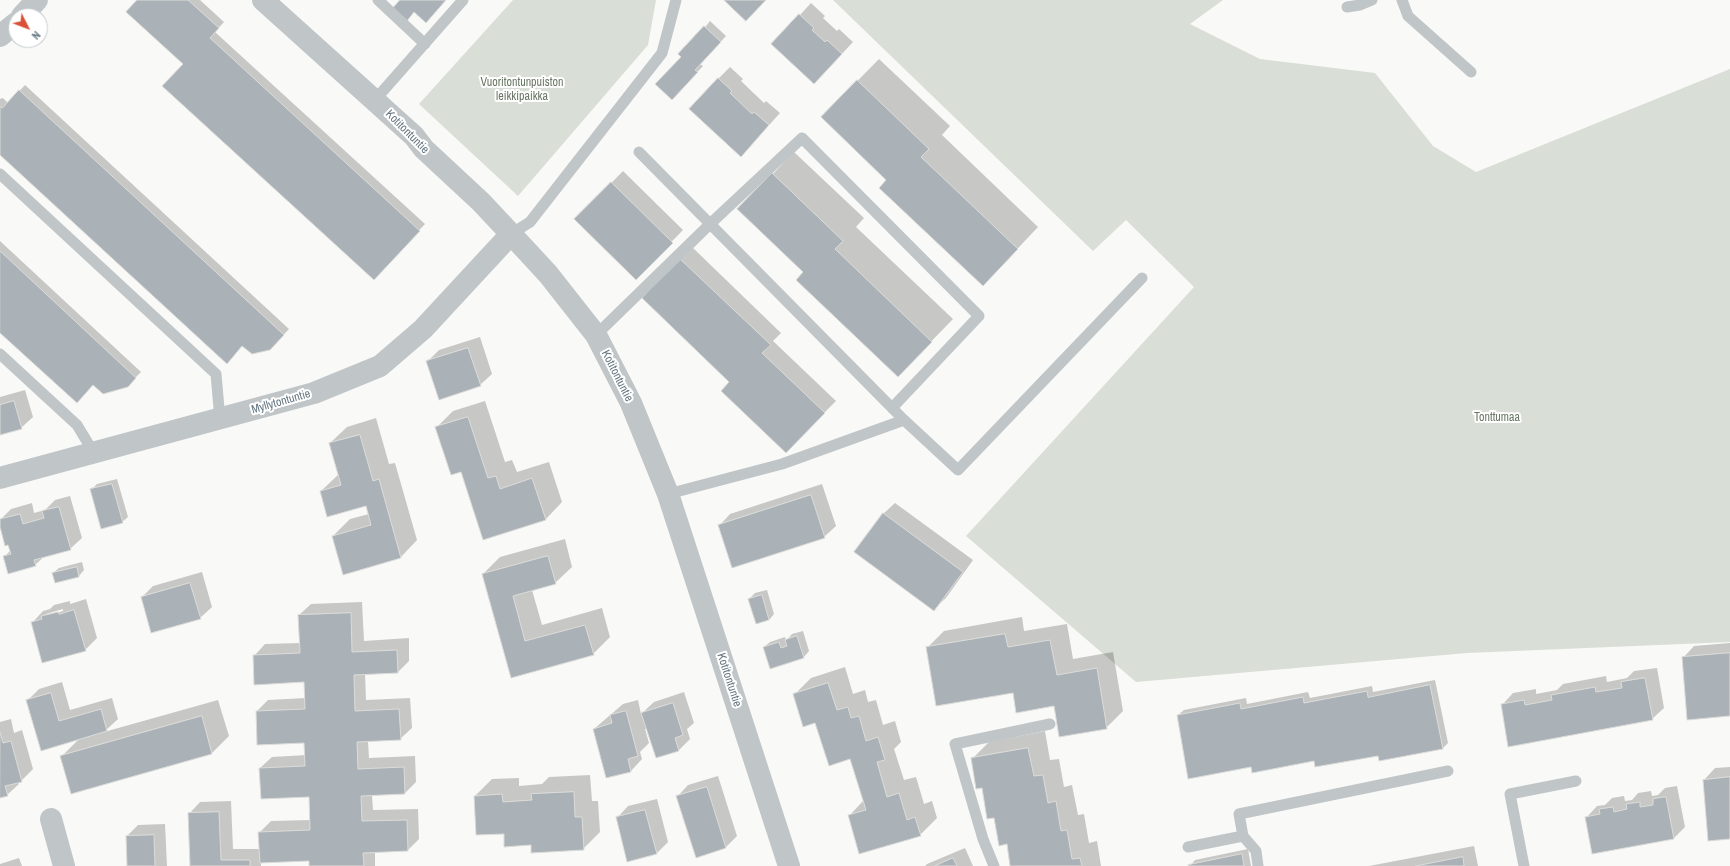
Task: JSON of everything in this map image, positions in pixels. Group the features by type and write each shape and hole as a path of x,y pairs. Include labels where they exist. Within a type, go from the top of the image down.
{"street":[{"path":"30,8 37,0"},
{"name":"Kotitontuntie","path":"263,0 414,136 424,149 480,202 548,274 596,335 631,403 668,494 789,866"},
{"path":"0,36 8,30"},
{"name":"Myllytontuntie","path":"0,478 220,420 314,393 380,366 423,329 511,234"},
{"path":"51,819 64,866"}],"lane":[{"path":"378,0 425,44"},
{"path":"374,101 463,0"},
{"path":"511,234 530,222 662,53 676,0"},
{"path":"1347,7 1360,5 1372,0"},
{"path":"1402,0 1408,16 1470,72"},
{"path":"596,335 710,224 802,138 979,316 892,408"},
{"path":"639,152 904,420 958,470 1142,278"},
{"path":"0,174 216,374 220,420"},
{"path":"0,354 77,425 94,453"},
{"path":"668,494 782,464 904,420"},
{"path":"994,866 983,839 955,744 1050,724"},
{"path":"1258,866 1256,851 1243,836 1239,814 1448,771"},
{"path":"1524,866 1510,794 1576,781"},
{"path":"1188,847 1243,836"}],"green space":[{"name":"Vuoritontunpuiston leikkipaikka","path":"513,0 656,0 648,45 518,196 419,104"},
{"name":"Tonttumaa","path":"833,0 1223,0 1190,24 1260,59 1375,73 1433,146 1476,172 1730,69 1730,642 1467,653 1136,682 966,536 1194,287 1126,220 1093,251"}],"building":[{"path":"137,0 188,0 219,28 210,38 420,231 374,280 162,86 183,64 126,12"},
{"path":"400,0 446,0 426,23 414,12 407,21 393,8"},
{"path":"724,0 766,0 746,21"},
{"path":"799,14 814,28 812,30 825,42 827,40 842,54 814,84 771,44"},
{"path":"704,26 721,42 695,70 698,72 672,100 655,84 681,57 678,54"},
{"path":"718,78 732,91 730,93 752,114 754,112 769,125 741,157 689,109"},
{"path":"857,80 929,149 921,157 1018,249 983,286 879,188 886,180 821,117"},
{"path":"19,90 284,335 270,350 252,354 242,346 227,364 0,155 0,106 2,108"},
{"path":"772,173 843,241 835,249 932,342 898,377 796,280 803,272 737,209"},
{"path":"611,182 673,243 636,280 574,219"},
{"path":"0,251 136,378 128,387 103,394 93,385 77,403 0,333"},
{"path":"679,258 771,345 762,353 825,413 786,453 721,391 729,382 642,298"},
{"path":"468,348 481,386 439,400 426,361"},
{"path":"14,401 22,429 0,435 0,405"},
{"path":"468,417 488,478 496,476 500,489 532,478 546,520 483,540 461,472 451,475 435,427"},
{"path":"360,435 373,481 379,479 401,558 343,575 332,536 371,525 366,506 327,517 320,491 341,485 329,443"},
{"path":"112,484 123,523 101,529 90,489"},
{"path":"811,495 825,538 732,568 718,525"},
{"path":"59,507 71,550 34,560 36,566 8,574 3,556 11,554 8,545 5,546 0,527 0,519 20,514 23,524 44,518 42,511"},
{"path":"883,513 963,572 934,611 854,552"},
{"path":"548,556 556,584 513,596 525,641 585,625 594,655 511,678 482,574"},
{"path":"77,567 79,577 55,583 52,573"},
{"path":"190,583 201,619 151,633 141,597"},
{"path":"762,595 769,620 756,624 748,599"},
{"path":"74,610 86,651 42,663 31,622 42,619 41,616 58,612 59,614"},
{"path":"351,613 352,652 397,650 398,673 354,675 355,711 399,709 401,740 357,742 358,769 404,767 405,794 361,796 362,821 407,820 408,851 363,853 364,866 309,866 309,861 260,863 258,832 310,830 309,797 261,799 259,768 305,766 304,743 257,745 256,711 305,709 304,682 254,685 253,655 300,653 298,615"},
{"path":"1005,634 1008,647 1050,640 1057,675 1097,668 1107,729 1059,737 1054,706 1016,713 1013,693 936,706 926,647"},
{"path":"797,636 804,658 770,669 763,647 779,642 781,648 787,646 785,640"},
{"path":"1730,653 1730,716 1687,720 1682,657"},
{"path":"1645,678 1653,720 1508,747 1501,704 1524,700 1525,705 1552,700 1551,695 1595,687 1596,692 1622,688 1621,682"},
{"path":"828,683 837,710 848,707 851,718 859,716 866,741 878,737 885,760 877,762 887,797 899,793 907,820 915,817 921,836 859,854 848,815 866,810 850,759 829,766 815,723 803,727 793,694"},
{"path":"1430,685 1443,749 1379,761 1378,756 1315,767 1314,761 1252,773 1251,767 1188,779 1177,715 1240,703 1241,709 1303,697 1304,703 1367,691 1368,697"},
{"path":"51,693 59,721 101,709 107,731 41,751 26,700"},
{"path":"673,703 683,735 675,738 679,751 656,758 641,713"},
{"path":"626,711 638,756 628,759 631,772 606,778 593,729 612,723 610,715"},
{"path":"202,716 212,754 71,794 60,756"},
{"path":"0,732 3,743 11,741 22,782 5,786 8,796 0,798"},
{"path":"1028,748 1034,776 1043,775 1048,803 1056,801 1061,831 1067,830 1072,859 1080,858 1082,866 1010,866 1007,844 999,846 994,818 987,819 982,788 976,789 971,758"},
{"path":"1730,777 1730,839 1708,841 1703,780"},
{"path":"707,787 726,848 696,858 676,796"},
{"path":"574,792 575,817 582,817 584,850 531,853 531,845 504,847 504,834 476,835 474,796 502,794 503,802 532,800 531,794"},
{"path":"1666,797 1674,839 1592,854 1585,817 1600,814 1599,809 1613,807 1614,812 1627,809 1626,804 1640,802 1640,807 1653,805 1653,799"},
{"path":"645,810 657,854 627,862 616,817"},
{"path":"219,812 221,860 250,860 250,866 190,866 188,813"},
{"path":"154,835 155,866 127,866 126,836"},
{"path":"1242,854 1244,866 1188,865"},
{"path":"1463,857 1464,866 1416,866"},
{"path":"953,858 957,866 935,866"}]}
